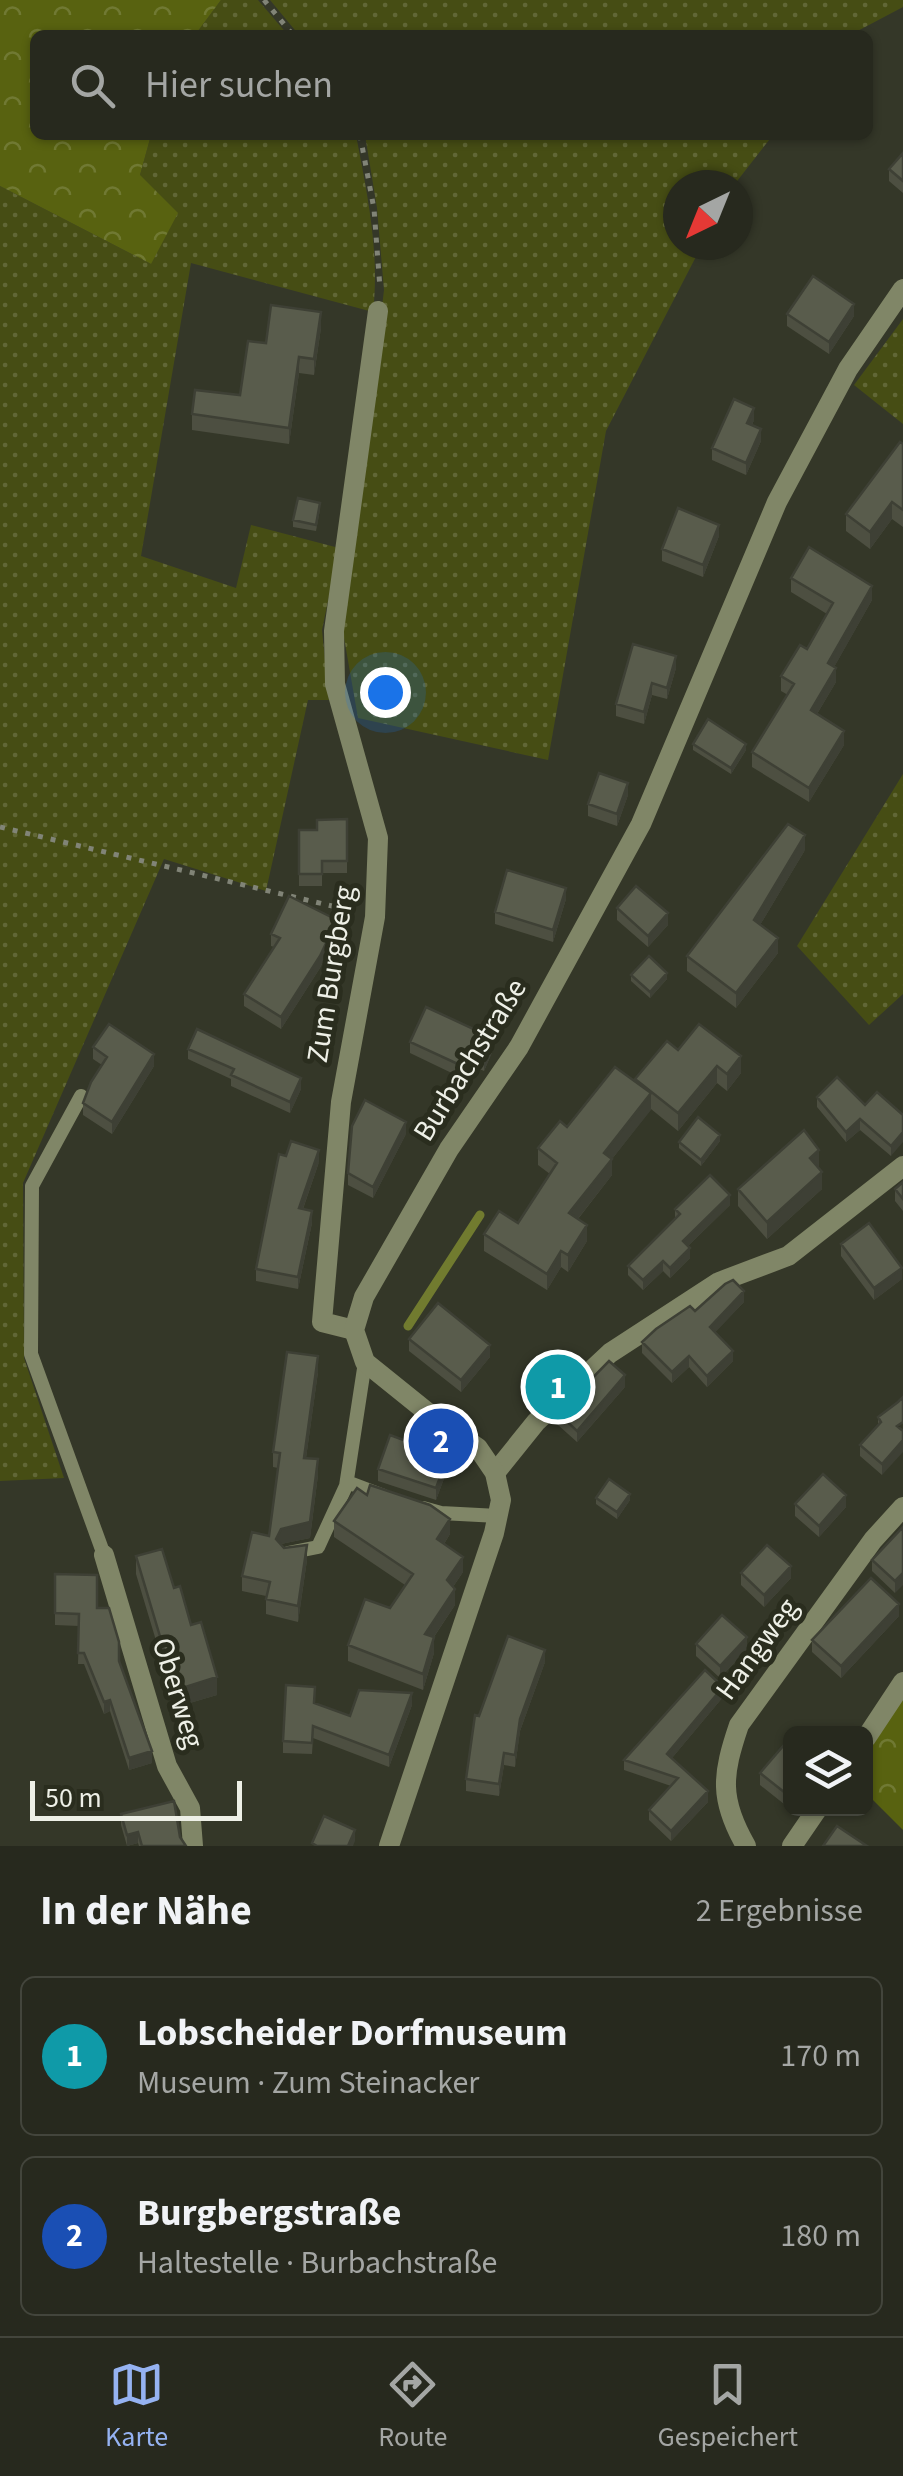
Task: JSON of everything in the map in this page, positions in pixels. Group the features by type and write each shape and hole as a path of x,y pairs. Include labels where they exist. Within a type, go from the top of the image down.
{"street":[{"name":"Burbachstraße","path":"354,1330 364,1298 411,1210 519,1047 641,824 776,502 848,369 903,289"},
{"name":"Zum Burgberg","path":"354,1330 322,1322 341,1102 375,916 378,838 335,684 334,631 378,311"},
{"path":"496,1473 536,1422 610,1353 719,1282 788,1256 903,1166"},
{"path":"354,1330 365,1362 436,1420 478,1448 496,1473 501,1500 389,1846"},
{"name":"Hangweg","path":"746,1846 724,1798 728,1756 739,1725 873,1540 903,1507"},
{"name":"Oberweg","path":"104,1555 167,1766 190,1808 194,1846"},
{"path":"873,1727 903,1682"},
{"path":"792,1846 813,1816"}],"lane":[{"path":"81,1096 32,1186 31,1354 104,1555"},
{"path":"287,1553 318,1547 347,1482 365,1362"},
{"path":"347,1482 441,1513 498,1516"}],"path":[{"path":"264,0 289,30"},
{"path":"361,140 374,208 378,311"},
{"path":"0,826 375,916"}],"green space":[{"path":"0,0 221,0 199,30 30,30 30,140 150,140 140,175 178,213 151,264 0,186"},
{"path":"221,0 258,0 284,30 199,30"},
{"path":"270,0 903,0 903,7 859,30 295,30"},
{"path":"150,140 357,140 374,245 373,312 191,263 141,556 236,588 251,525 339,548 322,630 329,700 308,700 266,891 164,859 23,1183 24,1358 64,1478 0,1481 0,186 151,264 140,175"},
{"path":"366,140 769,140 746,170 663,170 663,260 694,260 606,431 548,760 358,718 343,632 384,290"},
{"path":"903,319 903,424 854,385"},
{"path":"903,774 903,994 869,1025 797,946"},
{"path":"903,1692 903,1830 873,1800 873,1740"}],"building":[{"path":"903,153 903,181 889,169"},
{"path":"813,276 854,304 829,342 787,314"},
{"path":"271,305 321,312 314,359 299,357 289,428 192,414 195,390 240,395 248,341 266,343"},
{"path":"734,399 754,408 747,423 761,429 746,463 712,448"},
{"path":"900,442 903,510 892,502 870,532 846,514"},
{"path":"298,498 320,503 316,525 293,520"},
{"path":"678,508 719,525 703,565 662,549"},
{"path":"809,547 872,586 828,663 836,668 811,710 844,731 809,788 752,752 794,684 781,676 800,645 807,649 833,603 791,578"},
{"path":"633,644 676,656 667,688 652,683 644,712 616,704"},
{"path":"708,719 746,744 731,768 693,744"},
{"path":"599,773 628,783 617,814 588,804"},
{"path":"347,819 347,861 322,861 322,874 299,874 299,830 317,830 317,820"},
{"path":"788,824 805,835 754,920 778,938 736,993 687,956"},
{"path":"507,870 566,888 553,930 495,912"},
{"path":"636,886 668,913 648,936 617,908"},
{"path":"289,896 337,920 320,956 281,1017 244,994 280,938 271,934"},
{"path":"649,956 667,973 650,992 631,975"},
{"path":"426,1007 493,1038 484,1059 466,1051 460,1065 410,1042"},
{"path":"109,1024 154,1054 112,1122 83,1103 107,1057 93,1047"},
{"path":"699,1024 741,1056 727,1074 717,1066 678,1113 635,1079 667,1041 678,1050"},
{"path":"197,1029 301,1078 290,1102 231,1075 234,1069 188,1049"},
{"path":"615,1067 651,1093 604,1153 612,1159 569,1213 587,1225 568,1255 561,1251 547,1274 484,1234 499,1211 518,1223 557,1163 538,1148 560,1121 567,1127"},
{"path":"837,1077 865,1105 877,1092 903,1115 903,1132 891,1146 860,1119 846,1132 817,1097"},
{"path":"365,1100 406,1122 373,1187 348,1173 352,1126"},
{"path":"698,1117 720,1135 701,1160 679,1142"},
{"path":"804,1130 819,1150 810,1158 822,1172 767,1222 738,1189"},
{"path":"291,1141 319,1150 299,1208 312,1211 298,1277 256,1269 279,1154 286,1156"},
{"path":"710,1175 730,1195 683,1241 690,1248 670,1268 663,1261 643,1280 628,1266 680,1214 675,1209"},
{"path":"903,1182 903,1199 895,1189"},
{"path":"869,1223 902,1268 874,1288 841,1244"},
{"path":"733,1280 744,1291 710,1327 733,1351 707,1376 689,1356 672,1372 642,1342 690,1306 695,1311"},
{"path":"438,1303 490,1345 461,1380 409,1339"},
{"path":"287,1352 318,1356 304,1458 318,1459 310,1522 281,1529 276,1539 284,1548 307,1545 298,1606 266,1599 270,1582 242,1576 252,1532 269,1536 280,1453 273,1452"},
{"path":"609,1361 625,1375 577,1431 558,1413"},
{"path":"903,1397 903,1422 897,1426 903,1431 903,1440 882,1464 860,1445 881,1422 878,1417"},
{"path":"390,1435 425,1448 428,1440 451,1448 436,1488 378,1469"},
{"path":"823,1474 846,1495 819,1526 795,1504"},
{"path":"609,1479 630,1494 617,1512 596,1498"},
{"path":"370,1485 430,1505 450,1519 437,1539 463,1557 447,1580 455,1589 425,1634 434,1637 423,1674 348,1645 365,1599 390,1608 413,1574 334,1521 357,1488 367,1495"},
{"path":"903,1527 903,1573 895,1581 872,1560"},
{"path":"767,1545 791,1566 764,1595 741,1573"},
{"path":"162,1549 174,1588 180,1586 191,1625 201,1622 217,1677 176,1690 136,1556"},
{"path":"55,1574 97,1575 97,1608 109,1608 119,1642 119,1661 152,1751 129,1758 110,1700 104,1702 84,1653 78,1653 79,1614 55,1613"},
{"path":"871,1578 899,1604 841,1666 812,1640"},
{"path":"722,1615 747,1637 720,1666 696,1644"},
{"path":"508,1636 545,1650 520,1719 515,1755 504,1753 499,1784 466,1779 475,1715 479,1716"},
{"path":"705,1670 723,1687 667,1754 708,1791 671,1831 649,1810 678,1778 624,1760"},
{"path":"286,1685 315,1687 314,1703 350,1716 359,1690 412,1693 389,1755 313,1726 312,1743 283,1741"},
{"path":"783,1746 783,1791 760,1773"},
{"path":"174,1801 180,1837 186,1846 142,1846 138,1832 127,1835 121,1814"},
{"path":"324,1816 355,1830 348,1846 312,1843"},
{"path":"837,1826 867,1846 823,1846"}],"waterway":[{"path":"408,1326 480,1215"}],"place":[{"name":"Lobscheider Dorfmuseum","path":"558,1387"},
{"name":"Burgbergstraße","path":"441,1441"}]}
